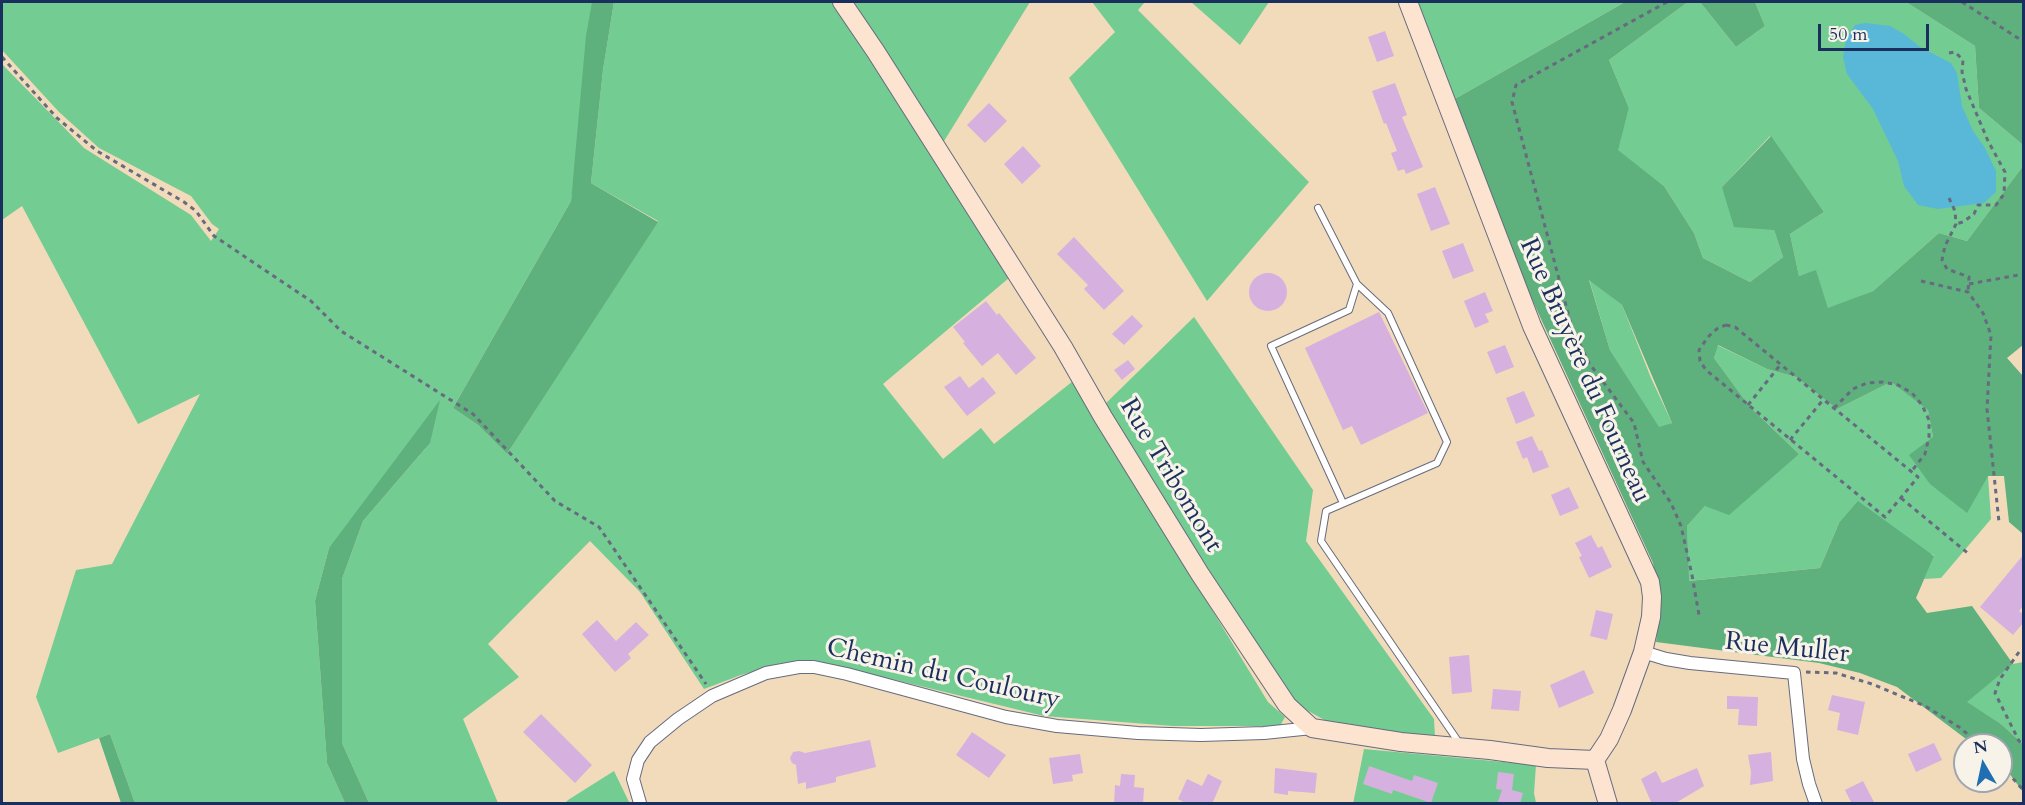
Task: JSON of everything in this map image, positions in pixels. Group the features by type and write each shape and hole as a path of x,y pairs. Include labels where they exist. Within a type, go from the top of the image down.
{"street":[{"name":"Rue Tribomont","path":"842,2 1063,347 1103,417 1200,574 1287,705 1312,729"},
{"name":"Rue Bruyère du Fourneau","path":"1408,2 1532,326 1650,582 1651,617 1643,652 1613,730 1594,760"},
{"name":"Rue Muller","path":"1643,652 1665,659 1690,663 1794,673"},
{"name":"Chemin du Couloury","path":"640,803 633,779 638,760 650,742 712,696 781,669 814,667 1006,717 1057,726 1138,733 1201,735 1312,729"},
{"path":"1794,673 1806,777 1816,804"},
{"path":"1312,729 1401,742 1548,758 1594,760 1608,804"}],"lane":[{"path":"1318,208 1357,284 1388,313 1447,442 1437,463 1326,511 1322,541 1462,747"},
{"path":"1343,503 1271,346 1349,310 1357,284"}],"path":[{"path":"1666,2 1516,85 1512,102 1572,328 1589,363 1634,423 1643,462 1671,503 1680,526 1699,615"},
{"path":"1962,2 2024,42"},
{"path":"1949,53 1955,52 1963,60 1962,72 1966,89 1988,141 2005,172 2004,194 1996,205 1978,205 1974,214 1956,224"},
{"path":"2,57 57,118 75,134 97,151 184,202 196,211 214,236 312,301 341,332 473,414 555,501 599,527 709,688 712,696"},
{"path":"1949,198 1955,211 1956,224 1945,246 1942,260 1947,269 1969,277 1968,292"},
{"path":"1969,284 2024,274"},
{"path":"1921,281 1968,292 1983,313 1990,335 1987,409 1999,522"},
{"path":"1726,325 1735,327 1823,399 1918,477 1885,517 1706,370 1700,362 1699,350 1718,328 1726,325"},
{"path":"1748,405 1781,364"},
{"path":"1834,408 1853,389 1867,383 1883,382 1898,385 1912,393 1922,405 1929,420 1929,437 1925,454 1911,472"},
{"path":"1790,440 1823,399"},
{"path":"1901,498 1970,555"},
{"path":"2019,652 2000,679 1995,693 2019,741 2024,744"},
{"name":"Rue Muller","path":"1794,673 1836,673 1872,684 1925,706 1966,733"},
{"path":"2013,779 2024,791"}],"green space":[{"path":"2,2 595,2 571,201 453,408 478,425 507,454 658,221 591,183 603,70 614,2 833,2 1009,278 883,384 943,459 981,428 994,444 1073,381 1268,702 1285,717 1280,726 1173,726 1044,716 817,661 782,663 704,689 640,592 590,541 488,644 519,677 463,719 498,803 369,803 342,743 342,579 363,521 430,443 329,548 315,601 327,763 345,803 135,803 110,734 58,753 36,697 76,570 112,564 200,394 138,424 22,206 2,220 2,64 84,148 191,215 211,241 219,229 212,224 191,196 99,148 59,112 2,50"},
{"path":"592,2 614,2 603,70 591,183 658,222 507,454 478,425 453,408 571,201 586,36"},
{"path":"854,2 1030,2 941,146"},
{"path":"1092,2 1145,2 1138,10 1309,182 1207,301 1069,78 1115,32"},
{"path":"1191,2 1269,2 1240,45"},
{"path":"1417,2 1625,2 1453,100"},
{"path":"1625,2 1688,2 1609,60 1629,108 1618,150 1664,186 1694,233 1703,258 1750,282 1783,257 1774,230 1734,227 1722,187 1771,136 1824,212 1790,234 1799,276 1816,270 1828,308 1873,291 1939,233 1967,241 2023,166 2023,345 2007,358 2023,376 2023,534 2009,522 2004,476 1988,476 1967,513 1930,484 1909,455 1933,437 1928,410 1891,382 1837,409 1796,377 1767,369 1718,345 1714,358 1750,407 1799,454 1729,515 1705,506 1687,526 1689,581 1820,568 1839,523 1858,501 1934,556 1916,598 1927,613 1972,606 2013,664 1967,702 2011,733 1958,733 1897,687 1860,673 1819,663 1656,642 1661,601 1653,563 1519,271 1453,100","holes":["1589,280 1622,305 1672,423 1659,427 1610,350"]},
{"path":"1688,2 1700,2 1736,47 1765,26 1755,2 1906,2 1975,46 1979,108 2023,145 2023,166 1967,241 1939,233 1873,291 1828,309 1816,271 1799,276 1790,234 1824,212 1770,136 1722,187 1774,230 1783,257 1750,282 1703,258 1694,233 1664,186 1617,150 1629,108 1609,60"},
{"path":"1700,2 1755,2 1765,26 1736,47"},
{"path":"1906,2 2023,2 2023,145 1979,108 1975,46"},
{"path":"1589,279 1622,305 1672,423 1659,428 1610,350"},
{"path":"1194,317 1313,490 1306,541 1434,719 1435,737 1337,727 1292,702 1103,406"},
{"path":"1717,345 1767,369 1796,377 1837,409 1891,382 1928,409 1933,437 1988,476 1991,519 1941,578 1924,579 1934,555 1839,523 1820,568 1688,581 1687,526 1705,506 1799,454 1750,407 1714,358"},
{"path":"440,400 430,443 363,521 342,579 342,743 369,803 345,803 327,763 315,601 329,548"},
{"path":"2023,662 2023,744 2001,724 1966,702 2013,664"},
{"path":"110,734 135,803 121,803 99,738"},
{"path":"2013,735 2023,744 2023,792 2013,778"},
{"path":"1364,749 1536,765 1534,793 1536,803 1353,804"},
{"path":"614,771 630,804 564,804 568,800"}],"water":[{"path":"1865,23 1890,26 1920,47 1951,63 1957,73 1962,106 1973,131 1985,148 1996,171 1996,192 1984,203 1938,209 1918,205 1904,186 1898,161 1873,109 1847,74 1843,57 1846,39 1855,25"}],"building":[{"path":"1385,31 1394,56 1377,62 1368,37"},
{"path":"1395,83 1407,115 1402,117 1423,167 1406,174 1404,169 1398,171 1391,153 1397,151 1372,91"},
{"path":"989,103 1007,121 985,143 967,125"},
{"path":"1023,146 1041,166 1022,184 1004,164"},
{"path":"1435,187 1450,224 1431,231 1417,194"},
{"path":"1074,237 1124,291 1104,310 1084,289 1088,285 1057,254"},
{"path":"1463,243 1474,271 1453,279 1442,251"},
{"path":"1268,273 1281,279 1287,292 1281,305 1268,311 1255,305 1249,292 1255,279"},
{"path":"1485,292 1493,311 1485,314 1489,322 1475,328 1464,301"},
{"path":"986,301 997,315 999,313 1036,358 1016,375 998,353 982,366 953,327"},
{"path":"1379,312 1428,413 1361,445 1352,426 1343,430 1305,348"},
{"path":"1132,315 1143,326 1124,345 1112,334"},
{"path":"1505,345 1514,367 1496,374 1487,352"},
{"path":"1128,360 1135,369 1122,380 1114,370"},
{"path":"960,376 969,388 983,377 996,393 967,416 944,387"},
{"path":"1524,391 1535,416 1516,424 1506,398"},
{"path":"1532,436 1539,451 1542,450 1549,467 1533,473 1527,457 1523,459 1516,442"},
{"path":"1569,487 1579,508 1560,516 1551,495"},
{"path":"1591,535 1598,548 1602,546 1612,567 1589,578 1575,543"},
{"path":"2024,554 2024,605 2019,611 2024,615 2024,622 2013,635 1980,607"},
{"path":"1596,610 1613,614 1607,640 1590,636"},
{"path":"597,620 616,641 636,622 649,635 628,654 631,658 615,672 582,634"},
{"path":"1469,655 1472,692 1452,694 1449,657"},
{"path":"1584,670 1594,693 1559,708 1550,685"},
{"path":"1493,689 1521,691 1519,711 1491,709"},
{"path":"1832,695 1865,702 1858,735 1837,730 1840,713 1828,710"},
{"path":"1727,696 1758,697 1757,726 1738,725 1739,709 1727,709"},
{"path":"541,714 592,765 575,783 523,732"},
{"path":"972,732 1006,755 989,778 956,755"},
{"path":"870,740 876,767 836,777 836,782 806,789 806,782 798,784 796,765 790,758 793,752 805,753"},
{"path":"1934,743 1942,760 1916,772 1908,754"},
{"path":"1771,752 1773,781 1750,785 1751,772 1748,755"},
{"path":"1080,754 1083,773 1072,775 1073,781 1053,784 1049,758"},
{"path":"1369,766 1412,781 1414,775 1438,783 1431,803 1393,790 1392,794 1363,784"},
{"path":"1275,768 1317,773 1315,793 1288,791 1288,795 1274,793"},
{"path":"1697,768 1704,786 1674,804 1652,804 1641,779 1656,771 1662,783"},
{"path":"1498,772 1514,774 1512,790 1523,793 1520,804 1497,804 1502,790 1496,789"},
{"path":"1121,774 1135,775 1134,787 1144,788 1143,804 1114,804 1115,785 1120,786"},
{"path":"1208,774 1222,781 1212,804 1187,804 1178,799 1187,779 1202,786"},
{"path":"1863,781 1875,804 1852,804 1845,790"}]}
